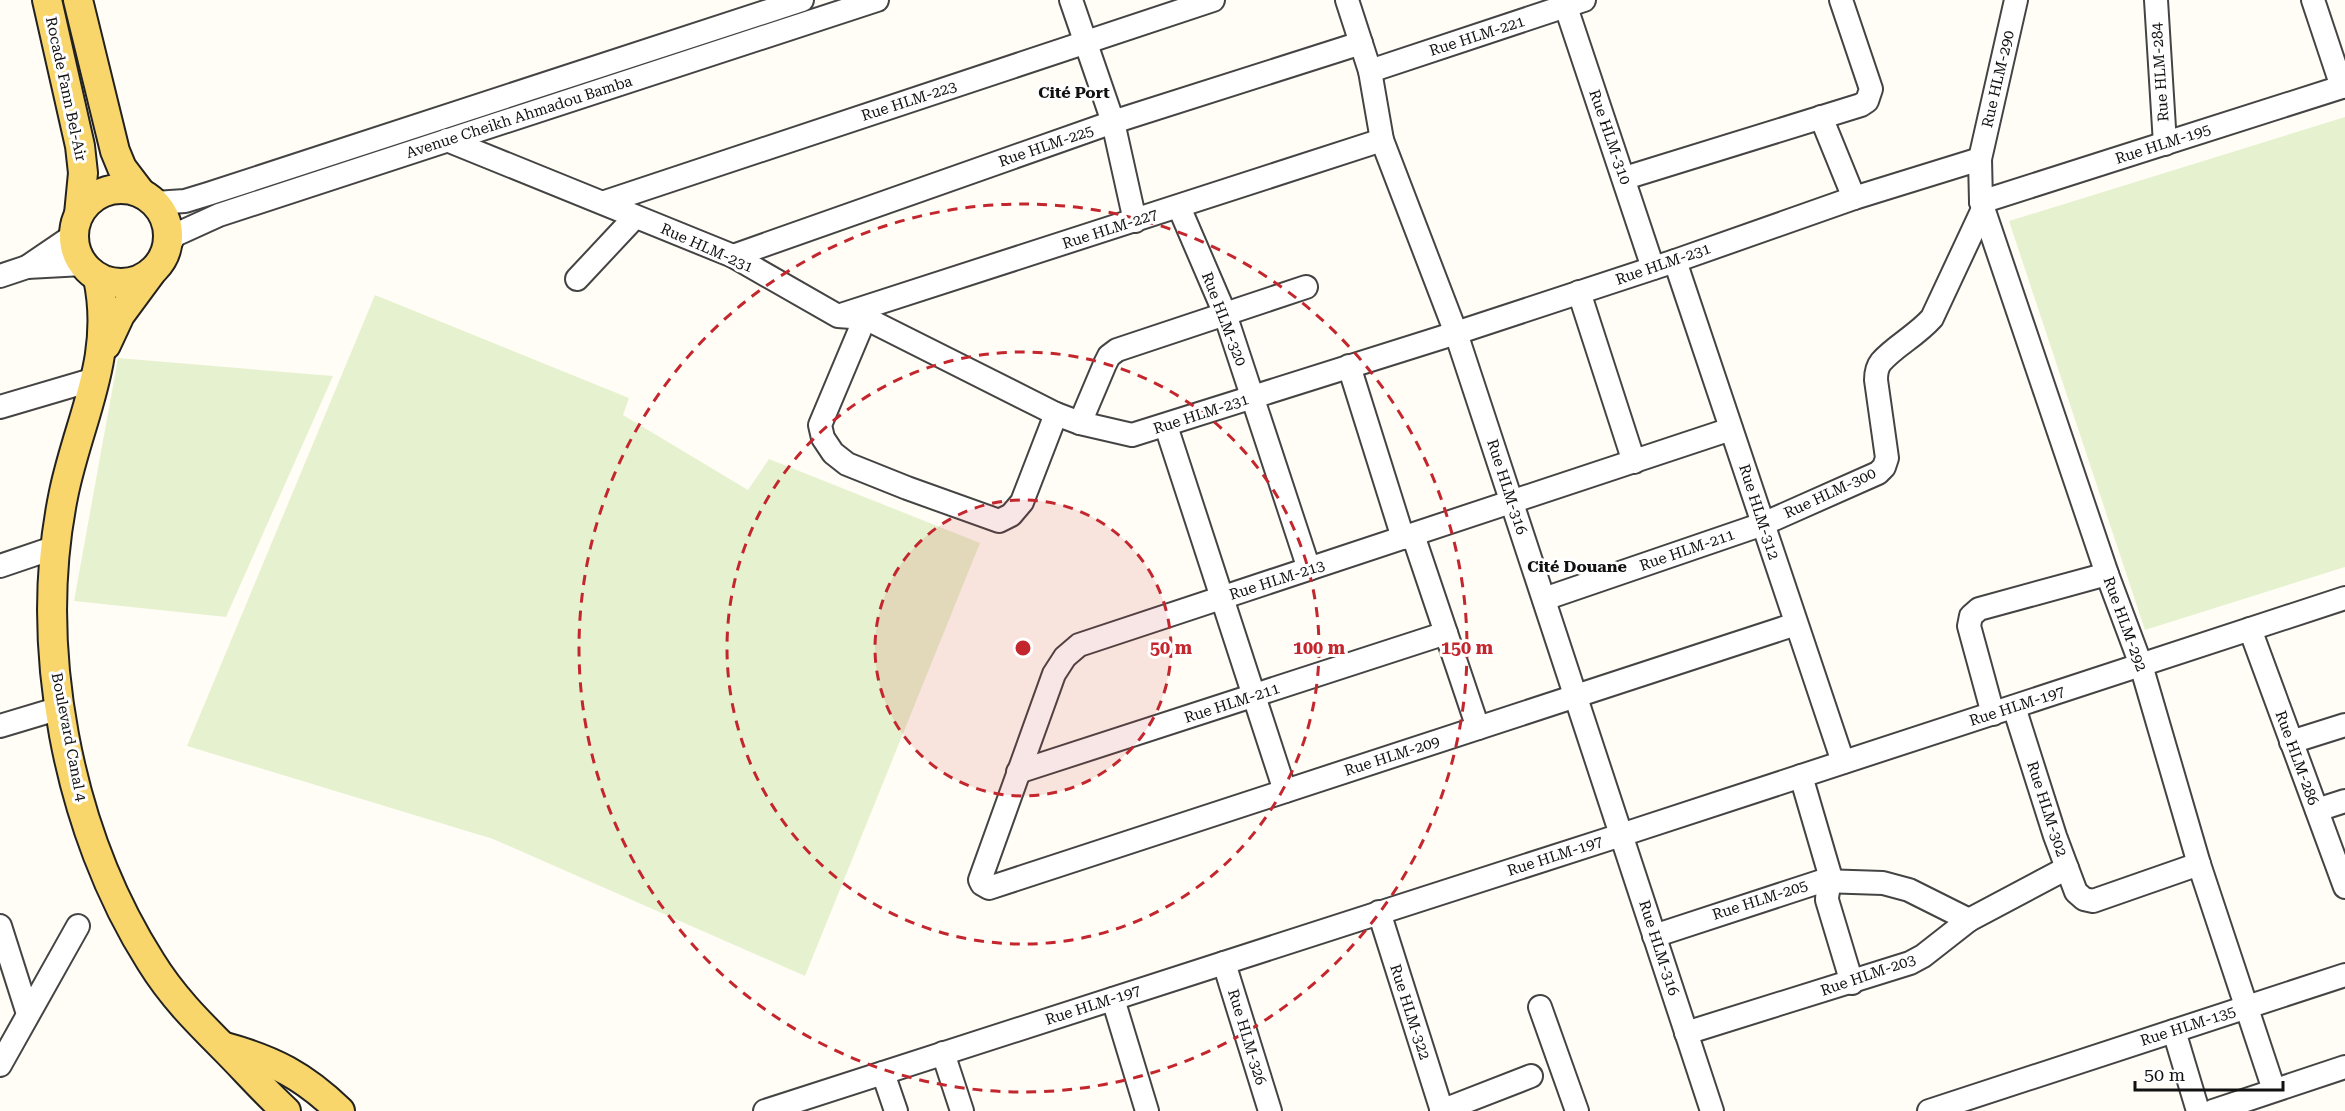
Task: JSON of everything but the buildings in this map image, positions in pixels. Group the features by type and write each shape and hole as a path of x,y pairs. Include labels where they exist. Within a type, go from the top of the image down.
{"main road":[{"name":"Rocade Fann Bel-Air","path":"47,0 80,146 83,173 76,224"},
{"name":"Rocade Fann Bel-Air","path":"78,0 115,151 122,168 148,198"},
{"path":"113,189 127,189 148,198 161,210 169,234 168,246 162,261 120,315 99,367 104,319 90,271 76,250 76,224 87,202 113,189"},
{"path":"90,271 111,283 125,284 151,273"},
{"name":"Boulevard Canal 4","path":"99,367 64,491 56,547 52,632 60,708 75,777 95,850 130,928 173,994 192,1017 223,1047 276,1109"},
{"name":"Boulevard Canal 4","path":"223,1047 256,1056 283,1067 340,1111"}],"street":[{"name":"Avenue Cheikh Ahmadou Bamba","path":"148,198 185,201 802,0"},
{"name":"Avenue Cheikh Ahmadou Bamba","path":"168,246 176,235 219,215 877,0"},
{"path":"1071,0 1113,123 1135,221"},
{"name":"Rue HLM-223","path":"605,202 1213,0"},
{"name":"Rue HLM-316","path":"1347,0 1370,71 1382,140 1456,333 1712,1111"},
{"path":"1624,178 1861,105 1870,96 1870,89 1841,0"},
{"name":"Rue HLM-290","path":"1980,159 2016,0"},
{"name":"Rue HLM-284","path":"2156,0 2165,144"},
{"path":"2313,0 2343,87"},
{"name":"Rue HLM-221","path":"1370,71 1575,3"},
{"name":"Rue HLM-310","path":"1575,3 1624,178 1664,265"},
{"name":"Rue HLM-225","path":"733,256 1113,123 1361,43"},
{"name":"Rue HLM-195","path":"1982,206 2343,87"},
{"path":"1821,117 1854,198"},
{"name":"Rue HLM-231","path":"447,140 605,202 635,217 733,256 838,316 865,318 1056,414 1080,423 1132,435 1456,333 1664,265 1854,198 1980,159"},
{"name":"Rue HLM-227","path":"838,316 1382,140"},
{"name":"Rue HLM-292","path":"1980,159 1982,206 2107,574 2141,665 2199,864 2274,1090"},
{"name":"Rue HLM-300","path":"1763,524 1870,477 1884,467 1887,458 1876,380 1877,369 1881,362 1920,331 1932,318 1982,206"},
{"name":"Rue HLM-320","path":"1179,207 1225,314 1309,569"},
{"path":"578,279 635,217"},
{"path":"27,267 76,224"},
{"name":"Rue HLM-312","path":"1664,265 1731,429 1843,762"},
{"path":"0,276 27,267 90,271"},
{"path":"1080,423 1105,364 1116,350 1306,287"},
{"path":"1580,292 1634,462"},
{"path":"865,318 820,425 823,438 833,453 847,464 999,520 1011,515 1022,502 1056,414"},
{"path":"1349,366 1478,728"},
{"path":"0,407 99,367"},
{"path":"1166,426 1285,791"},
{"name":"Rue HLM-213","path":"988,888 982,884 980,876 1017,772 1054,674 1065,657 1079,645 1731,429"},
{"name":"Rue HLM-211","path":"1544,599 1763,524"},
{"path":"0,566 56,547"},
{"name":"Rue HLM-302","path":"2107,574 1978,609 1971,616 1969,626 2076,892 2084,899 2093,901 2199,864"},
{"name":"Rue HLM-197","path":"765,1111 1621,835 2345,598"},
{"name":"Rue HLM-209","path":"988,888 1796,624"},
{"name":"Rue HLM-286","path":"2250,629 2345,887"},
{"name":"Rue HLM-211","path":"1017,772 1446,633"},
{"path":"0,726 60,708"},
{"path":"2291,742 2345,725"},
{"path":"1801,776 1831,882 1827,891 1827,900 1852,982"},
{"path":"2317,810 2345,801"},
{"name":"Rue HLM-203","path":"1686,1032 1910,963 1923,956 1970,920 2067,868"},
{"name":"Rue HLM-205","path":"1654,936 1814,883 1831,882 1883,883 1909,890 1970,920"},
{"name":"Rue HLM-322","path":"1379,912 1441,1111"},
{"path":"0,926 28,1014"},
{"path":"0,1065 78,926"},
{"name":"Rue HLM-326","path":"1224,963 1270,1111"},
{"name":"Rue HLM-135","path":"1929,1111 2345,975"},
{"path":"1113,999 1147,1111"},
{"path":"1540,1007 1576,1111"},
{"path":"2174,1031 2198,1111"},
{"path":"943,1053 962,1111"},
{"path":"2213,1111 2345,1067"},
{"path":"883,1073 896,1111"},
{"path":"1441,1111 1531,1076"}],"green space":[{"path":"2345,117 2345,567 2145,630 2009,221"},
{"path":"375,295 629,398 623,415 748,490 769,459 980,543 805,976 493,839 187,746"},
{"path":"118,358 333,376 226,617 74,601"}],"district":[{"name":"Cité Port","path":"1074,92"},
{"name":"Cité Douane","path":"1577,566"}]}
